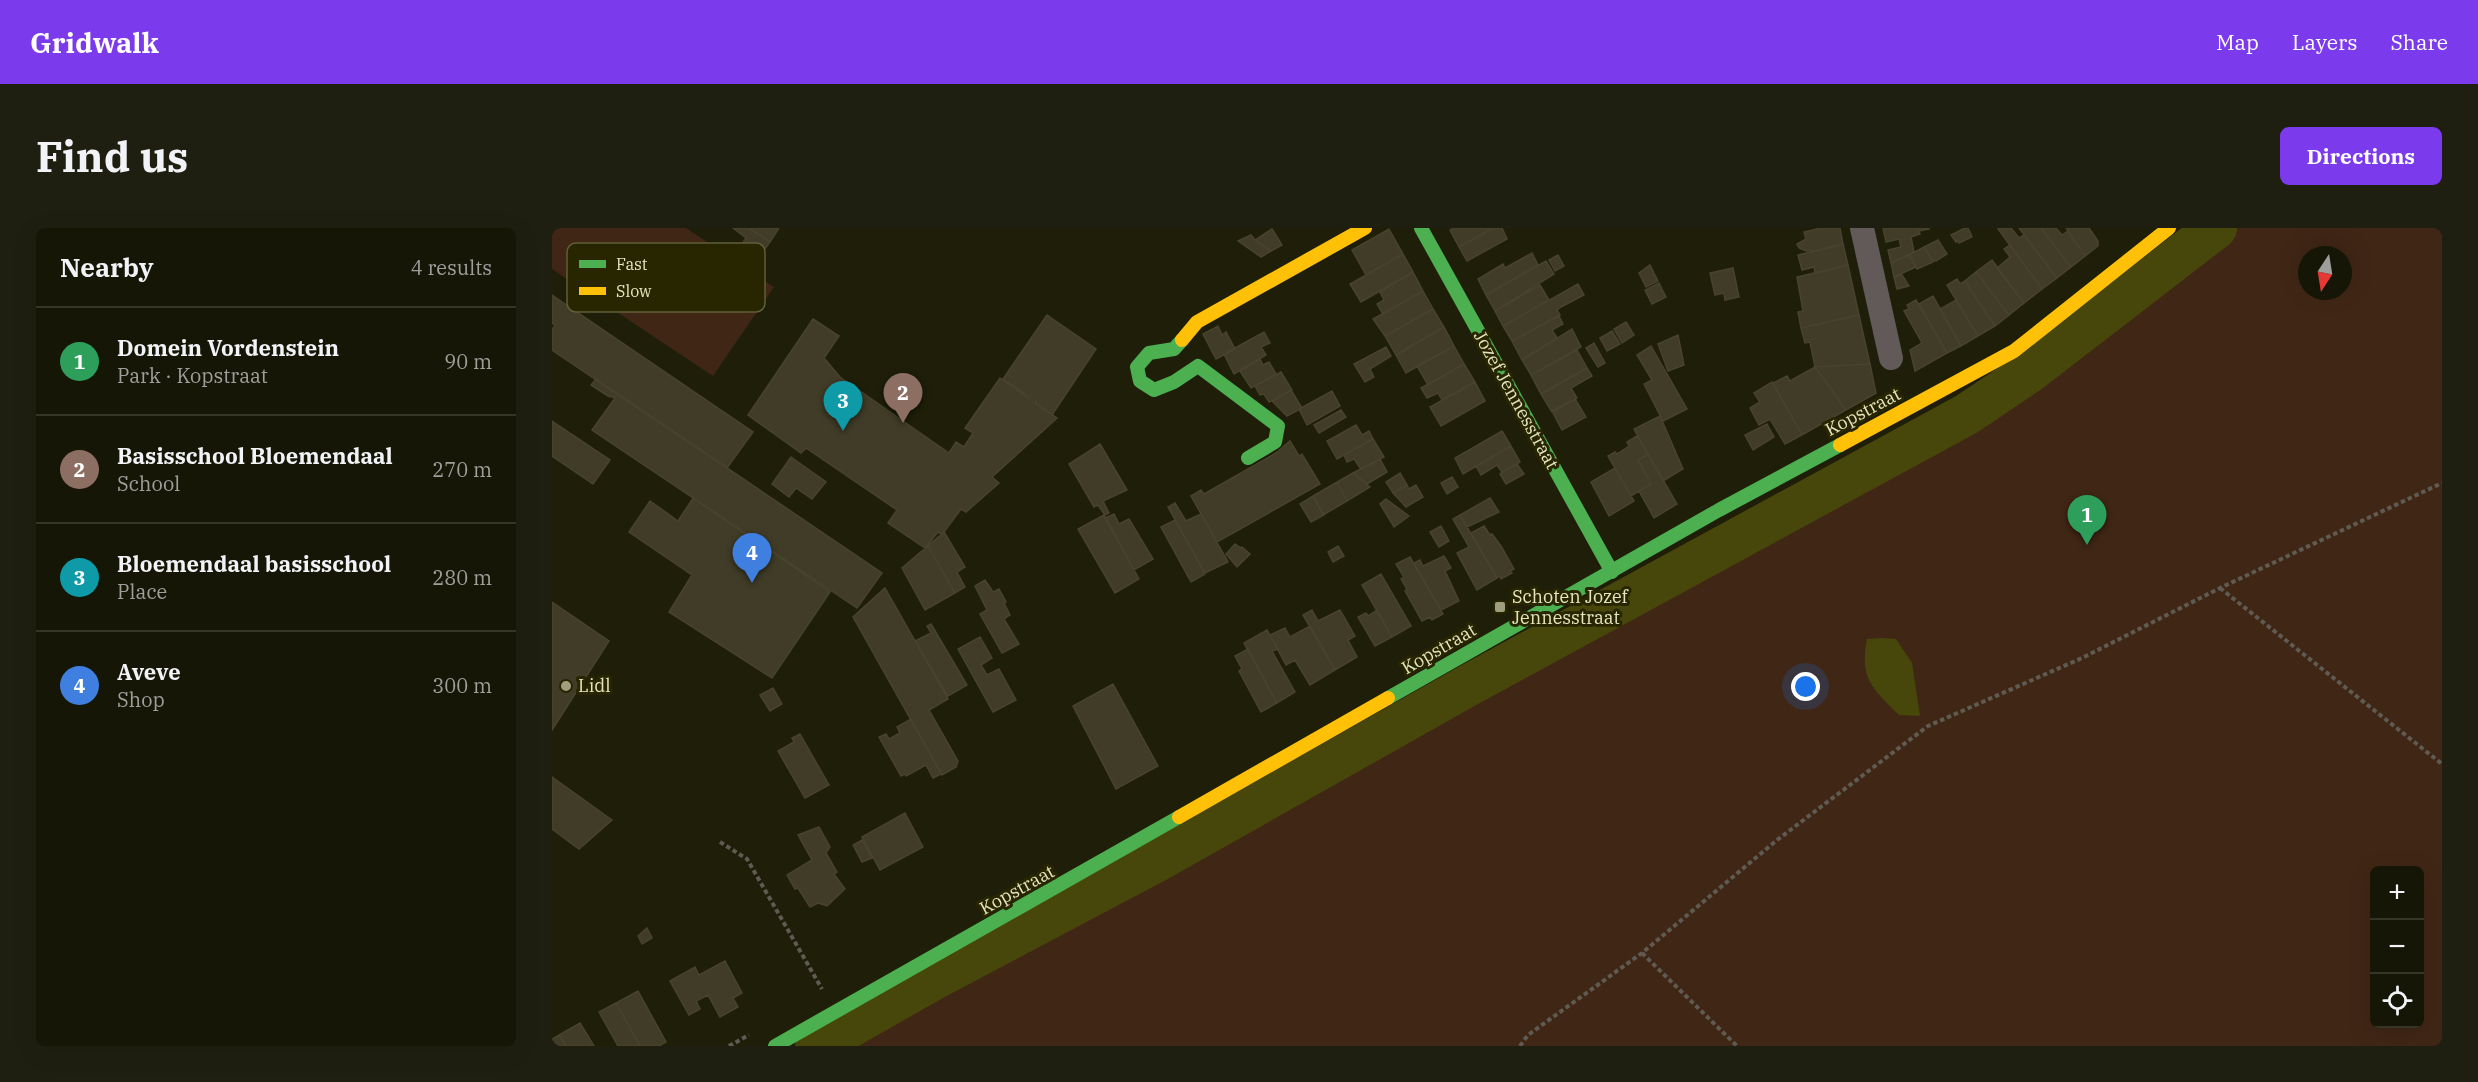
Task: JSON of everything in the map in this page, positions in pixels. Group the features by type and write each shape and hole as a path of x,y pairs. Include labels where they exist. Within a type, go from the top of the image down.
{"main road":[{"path":"1248,458 1275,442 1278,426 1198,366 1174,382 1154,390 1140,381 1137,367 1149,353 1174,349 1197,322 1365,228"},
{"name":"Jozef Jennesstraat","path":"1420,228 1612,572"},
{"name":"Kopstraat","path":"775,1046 1719,510 2014,351 2169,228"}],"street":[{"path":"1862,228 1891,357"},
{"path":"1174,349 1198,366"}],"path":[{"path":"1520,1046 1528,1035 1642,953 1777,840 1929,726 2082,658 2220,588 2442,483"},
{"path":"2220,588 2442,764"},
{"path":"720,842 747,859 824,992"},
{"path":"1642,953 1737,1046"}],"shaded area":[{"path":"552,228 686,228 708,243 567,243 567,279 552,269"},
{"path":"2202,228 2442,228 2442,1046 830,1046 1960,409"},
{"path":"765,281 774,287 765,300"},
{"path":"617,312 757,312 713,376"},
{"path":"1867,639 1896,639 1912,663 1920,716 1899,715 1870,682 1865,664"}],"building":[{"path":"733,228 749,228 770,242 765,249 765,243 743,243 746,238"},
{"path":"749,228 779,228 770,242"},
{"path":"1454,228 1493,228 1459,247 1450,230"},
{"path":"1493,228 1502,228 1507,239 1467,261 1459,247"},
{"path":"1821,228 1840,228 1843,244 1812,252 1812,250 1806,251 1799,248 1797,244 1806,239 1804,232"},
{"path":"1883,228 1929,229 1919,231 1920,234 1911,237 1914,252 1891,263 1888,250 1901,247 1899,239 1886,242"},
{"path":"1968,228 1972,237 1959,243 1956,242 1951,235"},
{"path":"2011,228 2019,238 2024,235 2057,278 2042,289 1998,229"},
{"path":"2019,228 2041,228 2071,267 2057,278"},
{"path":"2041,228 2056,228 2062,235 2068,231 2085,256 2071,267"},
{"path":"2066,228 2089,228 2098,241 2098,246 2085,256"},
{"path":"1272,229 1282,245 1271,251 1255,240"},
{"path":"1389,229 1403,254 1366,275 1352,250"},
{"path":"1251,235 1271,251 1261,257 1238,241"},
{"path":"1938,240 1947,254 1936,261 1932,260 1924,247"},
{"path":"1843,244 1848,265 1815,273 1814,267 1802,270 1798,255"},
{"path":"2010,245 2042,289 2024,303 1997,268 2010,257 2004,249"},
{"path":"1924,247 1933,262 1917,269 1909,255"},
{"path":"1532,253 1538,265 1486,295 1478,279 1503,264 1505,268"},
{"path":"1403,254 1413,272 1361,302 1350,284"},
{"path":"1558,255 1564,266 1555,271 1549,260"},
{"path":"1909,255 1916,267 1894,277 1891,263"},
{"path":"1992,260 2024,303 2009,315 1976,272"},
{"path":"1546,261 1554,274 1495,311 1486,295"},
{"path":"1650,265 1658,281 1646,287 1639,273"},
{"path":"1848,265 1859,315 1801,328 1798,312 1803,311 1797,277"},
{"path":"1733,268 1739,297 1725,300 1724,293 1715,295 1710,273"},
{"path":"1413,272 1423,291 1383,314 1377,304 1384,300 1380,292"},
{"path":"1976,272 2009,315 1995,326 1965,281"},
{"path":"1902,275 1909,286 1897,289 1894,277"},
{"path":"1957,279 1960,284 1965,281 1995,326 1978,336 1947,285"},
{"path":"1659,283 1666,297 1652,304 1645,290"},
{"path":"1578,284 1584,295 1557,310 1560,315 1512,341 1503,326"},
{"path":"1540,285 1549,300 1503,326 1495,311"},
{"path":"1423,291 1433,309 1385,336 1373,319"},
{"path":"552,295 567,305 567,312 577,312 753,432 727,468 552,350 552,330 555,325 552,323"},
{"path":"1933,296 1961,346 1947,353 1919,304"},
{"path":"1916,300 1947,353 1915,371 1910,350 1922,343 1904,311 1909,309 1907,305"},
{"path":"1956,300 1978,336 1961,346 1940,309"},
{"path":"1433,309 1444,327 1396,355 1385,336"},
{"path":"1047,315 1096,349 1052,415 1035,403 1036,401 1003,379"},
{"path":"1859,315 1870,364 1815,367 1810,342 1805,343 1801,328"},
{"path":"1559,316 1563,324 1552,330 1557,338 1522,360 1512,341"},
{"path":"813,319 839,336 824,358 840,377 949,453 956,442 964,447 973,433 965,428 1000,378 1057,418 992,477 999,483 966,512 961,509 944,532 941,534 938,532 925,548 888,523 897,510 806,448 801,453 748,415"},
{"path":"1626,322 1634,335 1622,343 1614,329"},
{"path":"1218,326 1222,335 1226,332 1235,349 1216,359 1203,334"},
{"path":"1444,327 1454,346 1406,373 1396,355"},
{"path":"1572,329 1581,347 1531,375 1522,360"},
{"path":"1612,331 1620,344 1607,351 1600,338"},
{"path":"1264,332 1270,343 1261,347 1266,355 1234,374 1224,354"},
{"path":"1678,335 1684,365 1668,371 1658,344"},
{"path":"1594,343 1605,363 1598,367 1586,348"},
{"path":"1454,346 1464,364 1428,385 1417,366"},
{"path":"1651,346 1687,409 1663,421 1644,384 1652,380 1637,355"},
{"path":"1386,347 1391,356 1370,369 1374,377 1365,382 1354,364"},
{"path":"1577,350 1587,368 1541,394 1531,375"},
{"path":"1260,359 1263,365 1269,362 1276,374 1251,388 1240,371"},
{"path":"1464,364 1475,382 1442,400 1438,393 1427,398 1421,388"},
{"path":"1870,364 1876,393 1846,410 1815,367"},
{"path":"1815,367 1846,410 1802,435 1773,383 1787,376 1790,381"},
{"path":"1587,368 1592,376 1571,388 1577,398 1552,412 1541,394"},
{"path":"1281,372 1292,390 1269,402 1264,394 1260,395 1255,386"},
{"path":"596,379 882,573 857,608 592,430 615,398 591,385"},
{"path":"1475,382 1485,401 1441,426 1430,407"},
{"path":"1772,382 1802,435 1785,444 1770,419 1759,425 1750,408 1760,402 1754,393"},
{"path":"1291,390 1302,408 1287,416 1272,401"},
{"path":"1332,391 1340,406 1307,425 1299,409"},
{"path":"1575,399 1586,417 1562,430 1552,411"},
{"path":"1341,410 1346,417 1319,433 1314,425"},
{"path":"1660,416 1683,469 1663,481 1634,429"},
{"path":"552,421 610,460 593,484 552,456"},
{"path":"1767,424 1774,437 1753,450 1745,435"},
{"path":"1356,425 1362,435 1369,431 1373,439 1337,459 1327,441"},
{"path":"1502,431 1511,446 1463,474 1455,458"},
{"path":"1637,436 1648,454 1638,460 1651,484 1631,496 1608,456 1615,452 1617,454 1629,446 1627,442"},
{"path":"1373,439 1384,457 1361,469 1354,459 1347,462 1344,455"},
{"path":"1290,441 1299,456 1302,454 1320,484 1217,542 1191,496 1201,490 1204,494 1276,453"},
{"path":"1100,444 1127,490 1103,501 1109,513 1105,515 1098,505 1094,507 1069,464"},
{"path":"1511,446 1520,462 1502,472 1497,465 1481,475 1476,466"},
{"path":"1648,454 1677,504 1654,518 1639,491 1651,484 1638,460"},
{"path":"791,457 826,482 812,499 796,488 789,497 772,484"},
{"path":"1380,459 1387,472 1367,484 1353,473"},
{"path":"1517,464 1524,474 1506,484 1500,474"},
{"path":"1615,468 1634,501 1609,516 1591,482"},
{"path":"1353,473 1370,487 1347,501 1337,482"},
{"path":"1400,473 1407,485 1393,493 1386,482"},
{"path":"1452,477 1458,487 1447,494 1441,483"},
{"path":"1337,482 1347,501 1323,515 1313,496"},
{"path":"1407,485 1409,489 1416,485 1423,497 1406,507 1393,493"},
{"path":"1313,496 1324,515 1311,522 1300,504"},
{"path":"693,498 830,592 772,678 669,612 692,575 629,532 650,501 678,521"},
{"path":"1490,498 1499,512 1467,527 1460,515"},
{"path":"1386,499 1409,516 1394,527 1380,504"},
{"path":"1175,503 1186,521 1201,514 1228,562 1205,573 1168,507"},
{"path":"1114,514 1119,524 1129,519 1153,559 1134,570 1105,518"},
{"path":"1104,515 1139,579 1115,593 1078,529"},
{"path":"1460,515 1497,578 1477,590 1457,553 1469,547 1453,519"},
{"path":"1175,520 1205,574 1191,582 1161,527"},
{"path":"1441,526 1449,541 1439,547 1430,532"},
{"path":"1484,526 1501,546 1514,569 1510,571 1512,573 1501,579 1500,576 1497,578 1471,533"},
{"path":"944,532 965,567 957,572 965,587 955,593 928,546"},
{"path":"1235,544 1250,554 1237,567 1226,554"},
{"path":"928,546 955,593 925,610 902,568"},
{"path":"1338,546 1344,556 1333,562 1328,552"},
{"path":"1444,556 1451,568 1445,571 1459,601 1441,610 1414,563 1420,560 1423,566"},
{"path":"1410,557 1443,614 1432,620 1430,617 1422,621 1405,591 1407,589 1401,579 1404,577 1396,564"},
{"path":"1381,574 1411,626 1392,637 1362,585"},
{"path":"985,580 993,592 999,589 1006,602 1004,603 1010,615 1004,619 1019,644 1002,653 980,614 987,610 975,586"},
{"path":"885,588 948,699 929,710 958,761 956,767 942,775 853,617"},
{"name":"Lidl","path":"552,602 609,641 552,730"},
{"path":"1312,610 1318,621 1340,610 1355,636 1348,640 1357,657 1335,670 1303,615"},
{"path":"1377,610 1392,637 1375,646 1358,617 1366,613 1368,616"},
{"path":"931,624 967,685 948,696 915,641 931,633 927,626"},
{"path":"1310,626 1335,670 1310,685 1295,660 1286,665 1270,635 1285,628 1290,637"},
{"path":"1267,630 1278,649 1272,651 1295,692 1277,703 1244,643"},
{"path":"980,637 992,658 981,665 987,675 999,669 1016,700 993,712 958,649"},
{"path":"1248,649 1277,703 1261,712 1239,671 1242,669 1235,656"},
{"path":"1113,684 1158,766 1116,789 1073,706"},
{"path":"773,688 782,704 770,711 760,695"},
{"path":"911,719 941,774 933,778 926,765 906,776 905,774 901,776 879,737 886,734 889,739 900,733 897,727"},
{"path":"800,734 829,785 805,798 778,751 794,742 792,738"},
{"path":"552,777 612,820 579,849 552,829"},
{"path":"905,813 923,847 880,870 862,837"},
{"path":"819,827 830,847 826,853 837,872 834,874 845,889 827,906 818,903 810,907 787,875 812,860 798,835"},
{"path":"862,840 872,858 862,862 853,845"},
{"path":"647,928 652,938 642,944 638,936"},
{"path":"725,961 742,993 733,998 738,1007 720,1017 708,995 696,1001 700,1009 689,1015 670,981 695,967 699,975"},
{"path":"638,991 666,1042 659,1046 640,1046 616,1003"},
{"path":"616,1003 640,1046 618,1046 599,1012"},
{"path":"580,1023 594,1046 566,1046 559,1035"},
{"path":"559,1035 566,1046 552,1046 552,1039"}],"waterway":[{"path":"816,1046 934,979 1157,861 1469,685 1967,414 2028,373 2216,228"}],"traffic: fast":[{"path":"1421,228 1612,572"},
{"path":"1182,340 1174,349 1149,353 1137,367 1140,381 1154,390 1174,382 1198,366 1278,426 1275,442 1248,458"},
{"path":"1388,698 1719,510 1840,445"},
{"path":"775,1046 1179,817"}],"traffic: slow":[{"path":"1182,340 1197,322 1365,228"},
{"path":"1840,445 2014,351 2169,228"},
{"path":"1179,817 1388,698"}],"place":[{"name":"Basisschool Bloemendaal","path":"903,423"},
{"name":"Bloemendaal basisschool","path":"843,431"},
{"name":"Domein Vordenstein","path":"2087,545"},
{"name":"Aveve","path":"752,583"},
{"name":"Schoten Jozef Jennesstraat","path":"1500,607"},
{"name":"Lidl","path":"566,686"}]}
